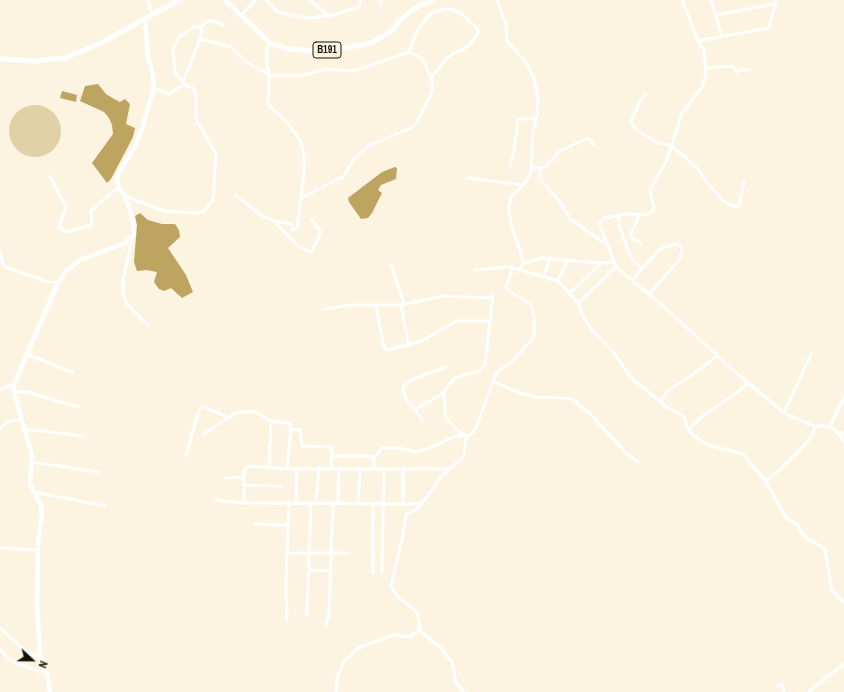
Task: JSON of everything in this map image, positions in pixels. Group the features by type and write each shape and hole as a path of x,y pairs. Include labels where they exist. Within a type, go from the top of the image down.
{"main road":[{"path":"0,58 33,61 64,58 101,43 145,20 152,14 178,0"},
{"path":"225,0 270,44"},
{"name":"B191","path":"270,44 284,48 311,51 345,48 372,43 392,31 401,19 414,8 433,0"}],"street":[{"path":"148,0 152,14"},
{"path":"241,15 256,0"},
{"path":"266,0 275,10 289,15 306,18 329,16 358,7 361,0"},
{"path":"310,0 329,16"},
{"path":"380,0 381,5"},
{"path":"497,0 506,24 507,41 528,65 534,79 538,96 536,120 533,132 531,172 511,197 509,208 511,225 516,235 523,263 520,270"},
{"path":"682,0 698,41 704,50 706,74 702,87 682,113 672,147 661,172 650,190 654,208 652,212 604,218 599,223 616,267 649,294 717,356 784,413 816,427"},
{"path":"711,0 722,36"},
{"path":"698,41 769,28 776,2 716,15"},
{"path":"409,52 417,31 431,13 445,9 452,9 460,13 477,28 479,32 473,41 465,48 448,57 431,78"},
{"path":"145,20 148,56 153,75 154,88 134,148 117,177 118,186 125,196 132,216 134,234 123,280 123,295 127,304 149,326"},
{"path":"125,196 164,210 198,213 204,211 213,200 216,154 198,123 196,116 196,94 193,88 183,84 175,72 173,49 180,37 194,27 200,27 210,20 224,25"},
{"path":"154,88 169,94 183,84 200,39 200,27"},
{"path":"200,39 231,47 248,63 269,75 304,74 326,69 354,71 409,52 422,58 431,78 432,91 418,121 411,128 368,146 354,159 344,176 300,198"},
{"path":"235,195 253,210 274,221 292,224 292,230 297,228 304,172 304,153 300,140 286,121 270,107 268,100 269,75 267,65 267,49 270,44"},
{"path":"706,68 732,66 737,72 743,69 745,71 748,69"},
{"path":"646,94 642,99 631,124 646,137 672,147 699,170 705,180 722,200 732,206 739,206 744,182"},
{"path":"510,166 514,151 518,119 536,120"},
{"path":"531,167 545,167 560,151 586,139 589,139 594,145"},
{"path":"538,168 540,169 540,179 561,203 570,219 601,241 606,239"},
{"path":"50,176 66,207 60,228 67,232 91,225 91,211 118,186"},
{"path":"468,178 522,185"},
{"path":"639,214 631,234 632,238 641,243"},
{"path":"619,215 619,225 631,258 642,269"},
{"path":"274,221 298,246 312,252 320,235 320,231 312,220"},
{"path":"50,692 47,672 40,656 37,604 38,550 42,515 41,506 30,483 32,456 14,392 14,384 59,283 71,266 80,260 125,243 134,234"},
{"path":"632,280 660,249 676,244 681,247 682,252 679,260 649,294"},
{"path":"0,251 3,265 8,268 48,282 59,283"},
{"path":"523,263 550,258 567,261 601,263 614,262"},
{"path":"544,277 550,258"},
{"path":"558,282 567,261"},
{"path":"570,293 601,263"},
{"path":"391,264 402,305 409,345"},
{"path":"578,304 616,267"},
{"path":"375,468 374,459 382,448 400,448 414,452 427,449 456,436 467,436 475,430 493,381 500,370 512,362 534,338 534,317 531,304 510,292 506,287 513,268"},
{"path":"475,270 513,268 558,282 570,293 578,304 582,317 615,354 630,377 660,402 681,414 684,417 688,430 694,436 708,445 743,454 766,482 787,520 797,524 803,535 825,549 832,590 844,603"},
{"path":"325,309 350,305 402,305 444,296 492,297 491,321 485,349 485,365 479,371 455,378 449,384 444,393 414,410"},
{"path":"376,306 385,349 409,345 433,336 456,321 491,321"},
{"path":"27,354 73,373"},
{"path":"784,413 811,354"},
{"path":"660,402 667,391 691,376 717,356"},
{"path":"423,421 406,397 403,390 404,385 411,380 446,367"},
{"path":"493,381 512,390 534,397 572,399 589,413 627,454 638,462"},
{"path":"688,430 703,416 742,389 748,383"},
{"path":"0,390 14,384"},
{"path":"14,392 28,392 78,407"},
{"path":"444,393 445,413 447,419 458,430 467,436"},
{"path":"830,426 844,397"},
{"path":"186,456 199,410 202,407 206,407 228,418"},
{"path":"204,434 237,412 254,411 272,422 290,424 291,429 287,468"},
{"path":"0,429 7,422 22,419"},
{"path":"269,468 272,422"},
{"path":"766,482 808,441 816,427 821,425 830,426 844,442"},
{"path":"24,429 83,436"},
{"path":"291,429 300,430 302,446 332,447 331,468"},
{"path":"835,430 844,434"},
{"path":"464,692 456,682 452,662 441,648 424,635 420,629 417,612 398,597 390,586 402,539 406,514 418,508 442,476 464,456 467,436"},
{"path":"332,456 372,456 374,459"},
{"path":"31,462 99,472"},
{"path":"244,503 244,477 246,468 249,466 269,468 319,467 451,469"},
{"path":"316,503 319,467"},
{"path":"296,502 297,468"},
{"path":"338,503 339,468"},
{"path":"358,502 360,468"},
{"path":"382,573 384,468"},
{"path":"403,468 403,504"},
{"path":"224,478 244,477"},
{"path":"244,485 281,486"},
{"path":"35,494 39,493 105,506"},
{"path":"216,500 244,503 296,502 333,504 358,502 418,504 423,502"},
{"path":"287,621 289,502"},
{"path":"308,616 311,503"},
{"path":"373,573 374,503"},
{"path":"326,625 329,615 333,504"},
{"path":"255,524 288,525"},
{"path":"0,548 38,550"},
{"path":"287,553 348,553"},
{"path":"309,570 331,571"},
{"path":"0,628 28,652 40,656"},
{"path":"336,692 337,678 344,662 358,648 393,635 409,637 420,629"},
{"path":"0,648 6,657 13,662 38,671 47,672"},
{"path":"808,692 844,664"},
{"path":"778,686 782,684 784,692"}],"shaded area":[{"path":"98,84 106,94 120,102 125,99 130,104 126,124 135,128 133,137 111,179 107,183 92,163 113,134 112,125 104,112 80,101 85,86"},
{"path":"62,91 77,95 76,102 60,98"},
{"path":"30,105 40,105 54,112 61,126 61,136 54,150 40,157 30,157 20,153 13,146 9,136 9,126 13,116 20,109"},
{"path":"395,167 397,168 396,179 381,185 378,190 382,193 372,213 368,218 361,219 349,202 348,198 382,172"},
{"path":"140,213 148,220 162,224 175,224 179,230 180,237 168,248 186,275 193,292 182,298 171,288 164,291 159,289 154,282 157,272 146,270 137,271 134,262 137,225 135,216"}]}
